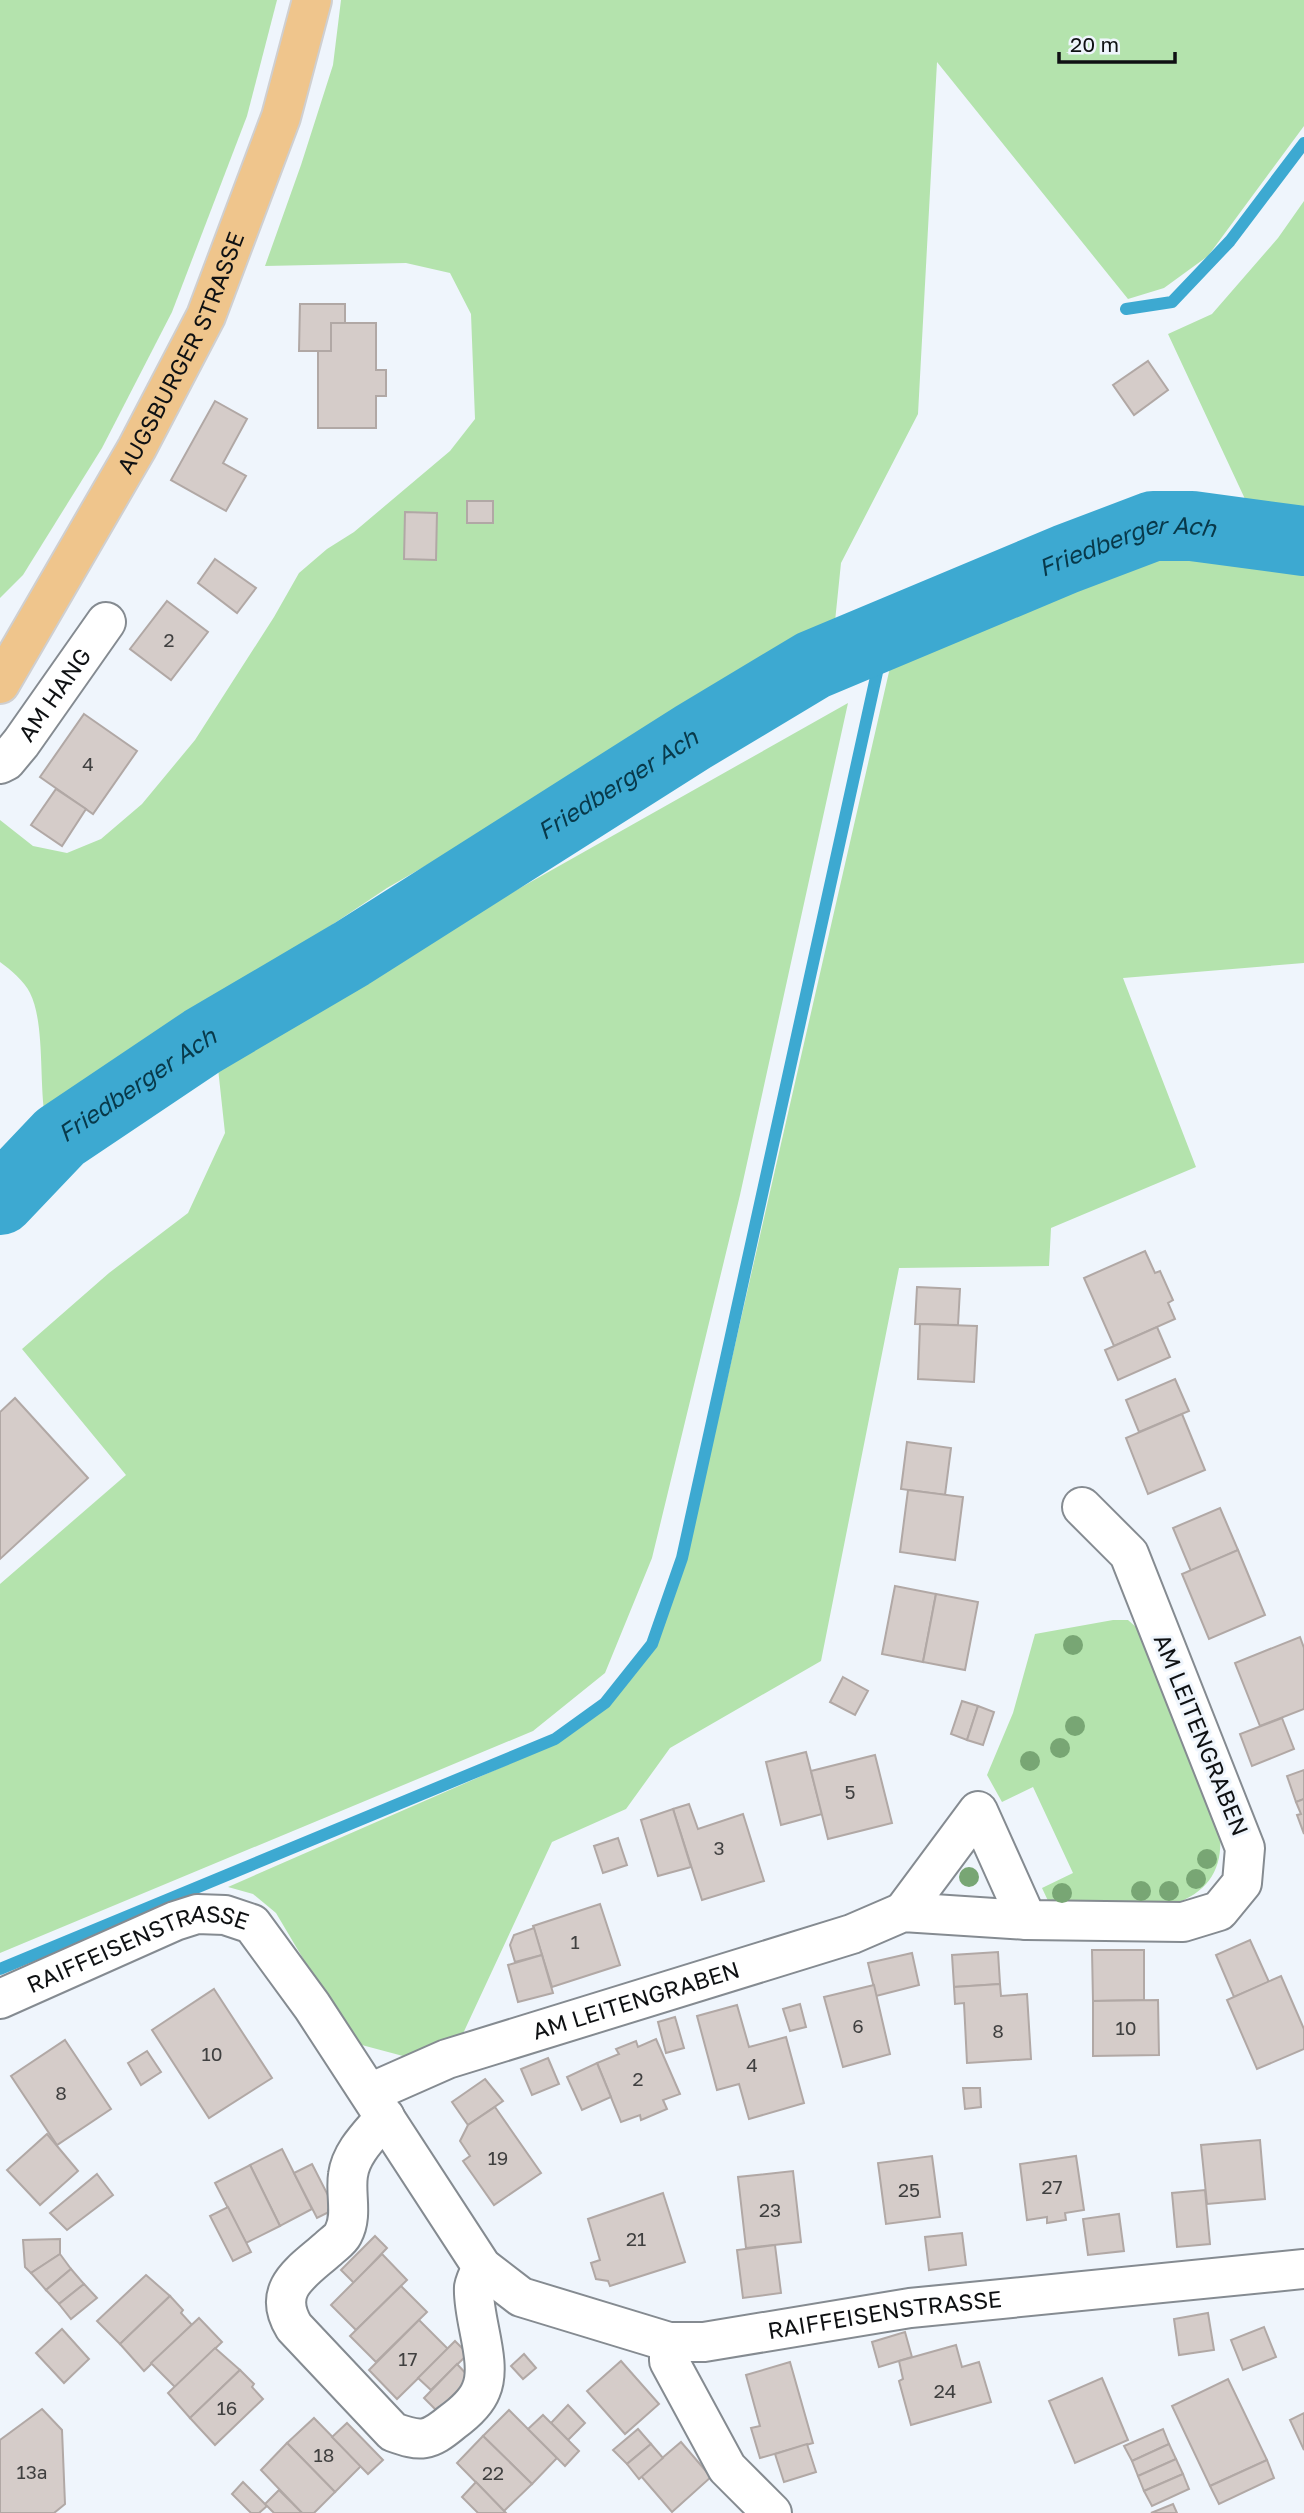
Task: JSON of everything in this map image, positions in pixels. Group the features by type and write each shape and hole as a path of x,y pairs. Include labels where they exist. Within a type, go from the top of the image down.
{"main road":[{"name":"AUGSBURGER STRASSE","path":"0,684 137,448 206,316 281,117 312,0"}],"street":[{"name":"AM HANG","path":"0,764 21,743 106,622"},
{"name":"AM LEITENGRABEN","path":"378,2105 447,2059 852,1934 903,1912 1027,1920 1183,1922 1219,1911 1242,1883 1245,1848 1129,1554 1082,1507"},
{"path":"903,1912 978,1811 1027,1920"},
{"name":"RAIFFEISENSTRASSE","path":"0,1999 175,1921 197,1914 225,1915 252,1924 312,2006 482,2267 521,2297 669,2342 704,2342 910,2308 1304,2269"},
{"path":"378,2105 353,2157 348,2174 348,2222 342,2236 295,2278 288,2290 285,2302 287,2314 294,2327 393,2432 413,2439 435,2436 466,2411 482,2390 484,2360 474,2286 482,2267"},
{"path":"669,2342 669,2361 727,2468 772,2513"}],"green space":[{"path":"0,0 277,0 247,116 172,312 102,448 23,575 0,598"},
{"path":"341,0 1304,0 1304,126 1208,256 1164,288 1128,299 937,62 918,414 841,563 833,641 660,731 387,888 45,1117 40,1036 35,1006 25,984 0,962 0,820 33,846 67,853 101,839 142,804 195,740 299,573 327,549 354,532 450,451 475,419 471,314 450,273 406,263 265,266 333,65"},
{"path":"1304,201 1304,524 1252,514 1168,334 1212,314 1278,238"},
{"path":"1186,543 1304,563 1304,963 1123,978 1196,1167 1051,1228 1049,1266 899,1268 821,1661 670,1748 626,1809 552,1842 460,2040 403,2056 358,2044 327,1999 276,1913 253,1894 228,1887 557,1743 609,1706 654,1647 686,1559 894,650 1130,545"},
{"path":"848,703 740,1195 652,1558 605,1673 533,1731 0,1953 0,1584 126,1475 22,1349 109,1273 188,1213 225,1133 217,1059"},
{"path":"1113,1620 1128,1620 1144,1634 1220,1832 1219,1857 1211,1878 1204,1886 1173,1905 1050,1905 1042,1888 1073,1873 1033,1787 1002,1802 987,1775 1013,1713 1035,1634"}],"building":[{"path":"300,304 345,304 345,323 331,323 331,351 299,351"},
{"path":"331,323 376,323 376,370 386,370 386,396 376,396 376,428 318,428 318,351 331,351"},
{"path":"1148,361 1168,390 1134,415 1113,385"},
{"path":"215,401 247,419 223,463 246,476 226,511 171,480"},
{"path":"467,501 493,501 493,523 467,523"},
{"path":"405,512 437,513 436,560 404,559"},
{"path":"215,559 256,588 237,613 198,583"},
{"path":"167,601 208,632 171,680 130,649"},
{"path":"84,714 137,751 93,814 40,777"},
{"path":"56,789 86,809 62,846 31,825"},
{"path":"1145,1251 1155,1273 1160,1271 1173,1300 1168,1303 1175,1319 1114,1346 1084,1278"},
{"path":"917,1287 960,1289 958,1325 915,1324"},
{"path":"920,1324 977,1326 974,1382 918,1379"},
{"path":"1157,1327 1170,1357 1118,1380 1105,1350"},
{"path":"1175,1379 1189,1411 1139,1432 1126,1400"},
{"path":"15,1398 88,1478 0,1559 0,1412"},
{"path":"1182,1414 1205,1470 1148,1494 1126,1438"},
{"path":"907,1442 951,1448 945,1495 901,1489"},
{"path":"908,1490 963,1497 955,1560 900,1552"},
{"path":"1220,1508 1238,1550 1191,1571 1173,1528"},
{"path":"1238,1550 1265,1615 1209,1639 1182,1574"},
{"path":"895,1586 936,1594 923,1662 882,1654"},
{"path":"936,1594 978,1602 965,1670 923,1662"},
{"path":"1300,1637 1304,1648 1304,1709 1260,1726 1235,1663"},
{"path":"843,1677 868,1691 855,1715 830,1702"},
{"path":"962,1701 978,1706 967,1740 951,1734"},
{"path":"978,1706 994,1712 983,1745 967,1740"},
{"path":"1282,1718 1294,1749 1252,1766 1240,1734"},
{"path":"806,1752 822,1814 781,1825 766,1762"},
{"path":"875,1755 892,1823 828,1839 811,1771"},
{"path":"1304,1770 1304,1799 1296,1802 1287,1776"},
{"path":"1304,1799 1304,1834 1297,1815 1301,1814 1296,1802"},
{"path":"689,1804 698,1829 743,1814 764,1881 702,1900 673,1809"},
{"path":"673,1809 691,1867 658,1876 641,1820"},
{"path":"618,1838 627,1865 603,1873 594,1846"},
{"path":"600,1904 620,1965 552,1987 533,1926"},
{"path":"534,1928 542,1955 515,1962 510,1945 514,1935"},
{"path":"1250,1940 1269,1982 1234,1997 1216,1955"},
{"path":"1092,1950 1144,1950 1144,2000 1093,2001"},
{"path":"998,1952 1000,1984 954,1987 952,1955"},
{"path":"912,1953 919,1985 876,1996 868,1963"},
{"path":"542,1955 553,1993 518,2002 508,1965"},
{"path":"1281,1976 1304,2029 1304,2049 1257,2069 1227,2000"},
{"path":"1000,1984 1001,1996 1027,1994 1031,2059 967,2063 964,2003 955,2004 954,1987"},
{"path":"874,1985 890,2054 843,2067 824,1997"},
{"path":"214,1989 272,2078 209,2118 152,2030"},
{"path":"1158,2000 1159,2055 1093,2056 1093,2001"},
{"path":"800,2004 806,2027 790,2031 783,2009"},
{"path":"737,2005 749,2047 786,2037 804,2103 749,2119 739,2084 717,2090 697,2016"},
{"path":"675,2017 684,2048 666,2053 658,2022"},
{"path":"656,2039 680,2094 663,2100 667,2109 641,2120 640,2115 621,2122 597,2063 619,2054 616,2049 636,2041 638,2047"},
{"path":"65,2040 111,2109 57,2145 11,2076"},
{"path":"147,2051 161,2072 141,2085 128,2063"},
{"path":"548,2058 559,2084 532,2095 521,2069"},
{"path":"597,2063 611,2097 582,2110 567,2077"},
{"path":"485,2079 503,2101 468,2125 452,2102"},
{"path":"963,2088 980,2088 981,2107 965,2109"},
{"path":"495,2107 541,2173 494,2205 463,2161 470,2156 460,2141 468,2125"},
{"path":"47,2134 78,2171 40,2205 7,2170"},
{"path":"1260,2140 1265,2199 1207,2204 1201,2145"},
{"path":"282,2149 312,2209 280,2226 250,2165"},
{"path":"932,2156 940,2217 886,2224 878,2163"},
{"path":"1076,2156 1084,2210 1065,2213 1066,2220 1047,2223 1047,2217 1027,2220 1020,2164"},
{"path":"312,2164 335,2209 317,2218 294,2173"},
{"path":"250,2165 280,2226 246,2243 215,2183"},
{"path":"793,2171 801,2242 746,2248 738,2177"},
{"path":"97,2174 113,2195 67,2230 50,2213"},
{"path":"1205,2190 1210,2244 1177,2247 1172,2193"},
{"path":"663,2193 685,2262 610,2286 608,2281 596,2279 591,2263 600,2260 588,2219"},
{"path":"228,2207 251,2252 233,2261 210,2216"},
{"path":"1119,2214 1124,2251 1088,2255 1083,2219"},
{"path":"962,2233 966,2265 929,2270 925,2237"},
{"path":"375,2236 387,2248 354,2283 341,2270"},
{"path":"60,2239 60,2254 31,2273 25,2267 23,2240"},
{"path":"775,2245 781,2293 743,2298 737,2250"},
{"path":"60,2254 71,2269 46,2290 31,2273"},
{"path":"382,2254 407,2280 356,2330 331,2305"},
{"path":"71,2269 84,2284 59,2304 46,2290"},
{"path":"146,2275 170,2296 120,2344 97,2321"},
{"path":"84,2284 97,2298 71,2319 59,2304"},
{"path":"401,2286 427,2312 376,2362 350,2336"},
{"path":"170,2296 192,2325 144,2371 120,2344"},
{"path":"1208,2313 1214,2350 1179,2355 1174,2319"},
{"path":"199,2318 222,2342 175,2387 151,2363"},
{"path":"419,2320 448,2349 397,2399 369,2370"},
{"path":"1264,2327 1276,2357 1243,2370 1231,2340"},
{"path":"62,2329 89,2359 64,2383 36,2353"},
{"path":"905,2332 912,2357 879,2367 872,2342"},
{"path":"455,2341 468,2354 431,2390 418,2378"},
{"path":"956,2345 962,2367 979,2362 991,2402 911,2425 899,2381 903,2379 899,2361"},
{"path":"215,2348 240,2370 190,2418 168,2393"},
{"path":"524,2354 536,2368 523,2379 511,2366"},
{"path":"621,2361 659,2404 625,2434 587,2391"},
{"path":"790,2362 813,2443 760,2458 751,2428 760,2426 746,2375"},
{"path":"457,2364 470,2378 437,2411 424,2398"},
{"path":"240,2370 254,2384 252,2387 263,2399 215,2445 190,2418"},
{"path":"1102,2378 1128,2440 1075,2463 1049,2401"},
{"path":"1228,2379 1267,2460 1210,2486 1172,2406"},
{"path":"568,2405 585,2423 568,2440 551,2423"},
{"path":"42,2409 62,2430 65,2504 54,2513 0,2513 0,2440"},
{"path":"509,2410 557,2458 532,2484 483,2436"},
{"path":"1304,2413 1304,2450 1290,2420"},
{"path":"543,2415 579,2451 565,2466 528,2429"},
{"path":"314,2418 361,2466 335,2492 287,2443"},
{"path":"347,2423 383,2460 368,2474 332,2437"},
{"path":"638,2429 651,2444 627,2464 613,2450"},
{"path":"1163,2429 1169,2444 1132,2461 1124,2446"},
{"path":"483,2436 532,2484 504,2511 457,2463"},
{"path":"681,2442 711,2477 672,2512 641,2476"},
{"path":"287,2443 335,2492 314,2513 302,2513 261,2470"},
{"path":"651,2444 663,2458 639,2479 627,2464"},
{"path":"807,2444 816,2472 784,2482 775,2454"},
{"path":"1169,2444 1176,2459 1138,2476 1132,2461"},
{"path":"1176,2459 1183,2474 1144,2491 1138,2476"},
{"path":"1267,2460 1274,2478 1219,2504 1210,2486"},
{"path":"1183,2474 1189,2489 1152,2506 1144,2491"},
{"path":"243,2482 267,2506 259,2513 251,2513 232,2494"},
{"path":"476,2482 506,2513 478,2513 462,2497"},
{"path":"279,2490 302,2513 274,2513 265,2504"},
{"path":"1173,2504 1177,2513 1151,2513"}],"waterway":[{"path":"1126,309 1172,302 1230,241 1304,143"},
{"name":"Friedberger Ach","path":"0,1200 60,1137 203,1041 351,954 693,737 813,665 1066,559 1153,526 1192,526 1304,541"},
{"path":"0,1969 555,1739 605,1703 652,1644 682,1558 885,636"}]}
